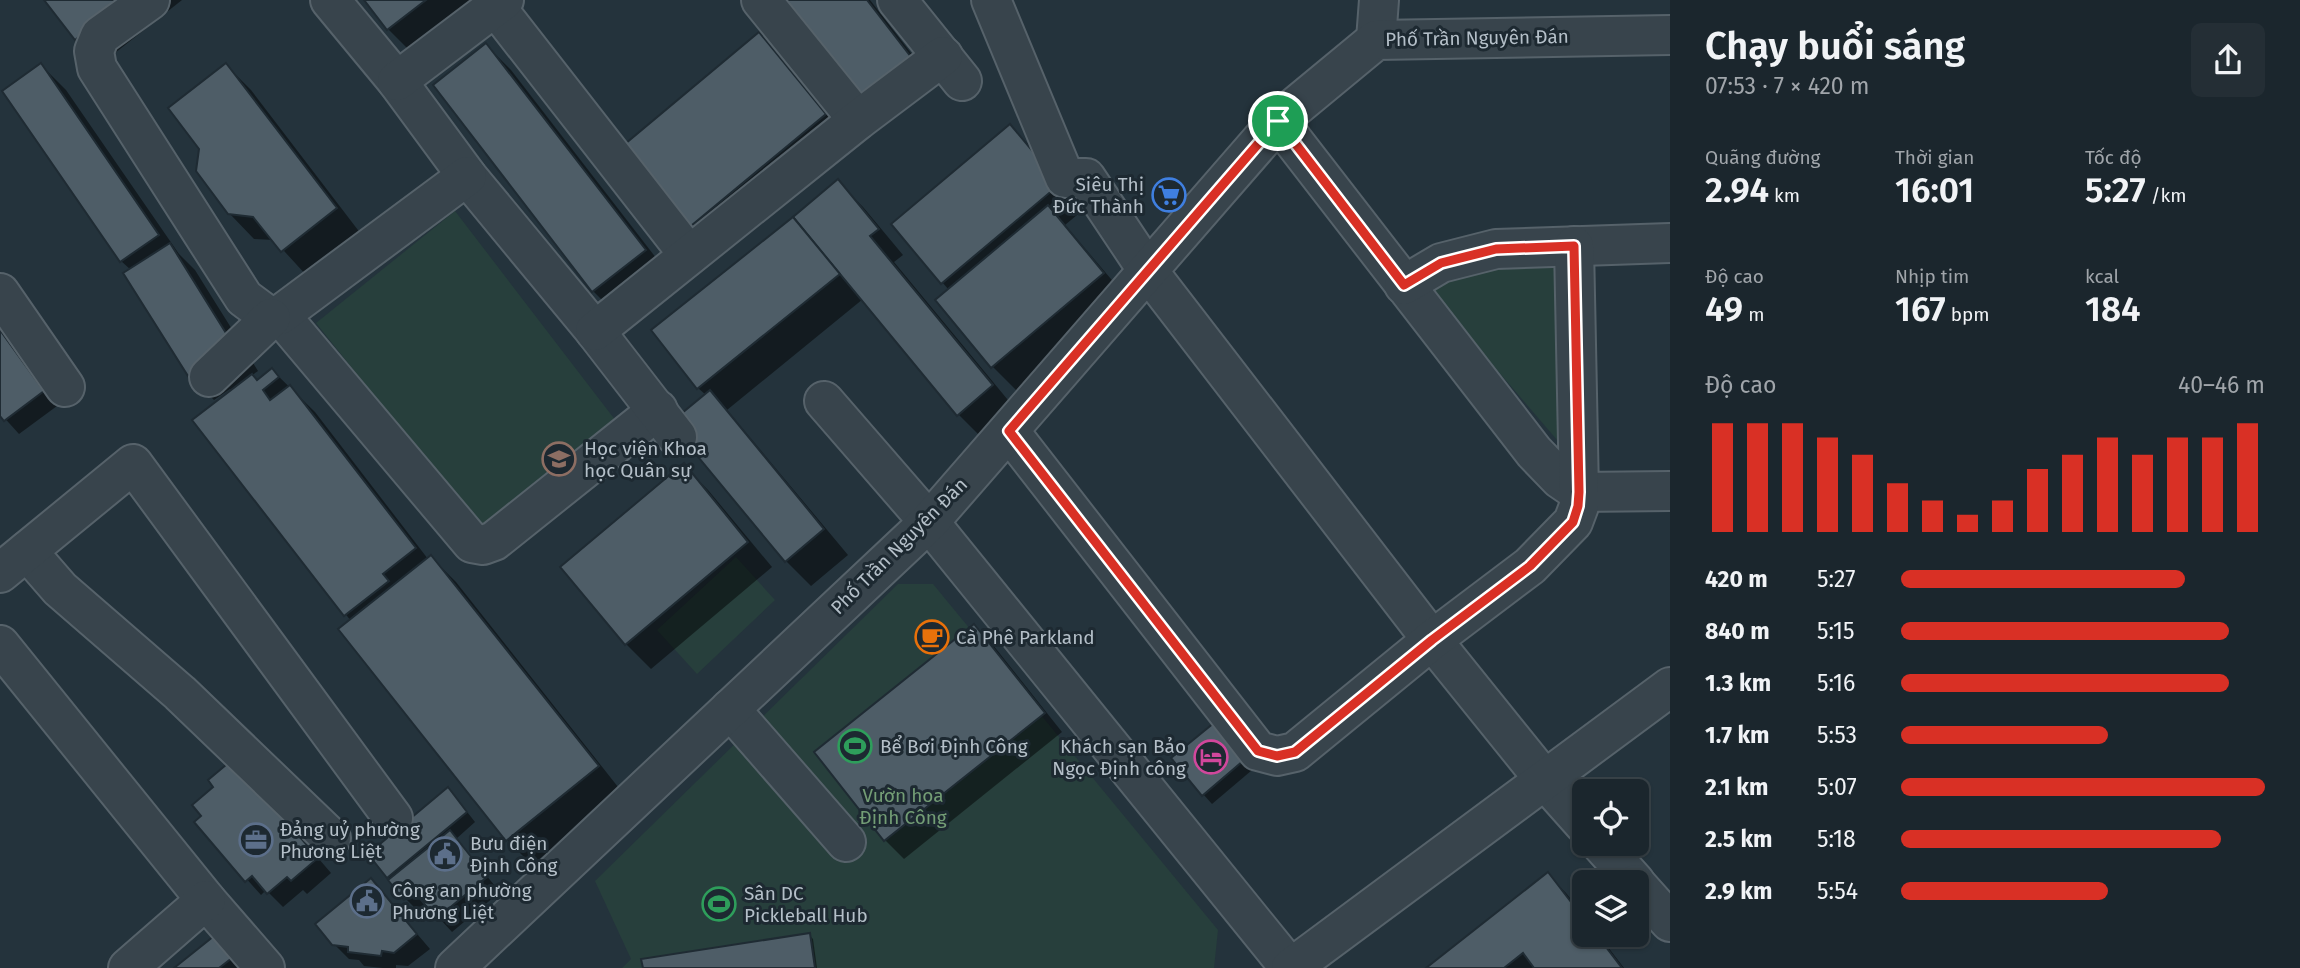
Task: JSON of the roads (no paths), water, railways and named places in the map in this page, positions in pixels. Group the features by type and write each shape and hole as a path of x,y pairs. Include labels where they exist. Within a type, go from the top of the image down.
{"street":[{"path":"150,0 100,36 94,51 97,68 244,298 275,317 472,543 483,545 494,541 667,424 595,331 467,176 397,80 330,0"},
{"path":"761,0 858,120"},
{"path":"595,331 858,120 952,69 897,0"},
{"path":"991,0 1065,178 1086,178 1148,271 1432,640 1572,810"},
{"path":"1376,40 1379,0"},
{"path":"397,80 499,3 689,255"},
{"name":"Phố Trần Nguyên Đán","path":"455,968 929,522 1278,121 1376,40 1670,35"},
{"path":"1278,121 1534,452 1560,479 1579,492 1670,491"},
{"path":"209,377 275,317 467,176"},
{"path":"1404,285 1441,263 1496,249 1670,243"},
{"path":"1009,431 1258,751 1277,756 1295,752 1432,640 1530,566 1573,522 1579,492 1574,246"},
{"path":"0,293 65,387"},
{"path":"824,401 929,522 1290,968 1670,687"},
{"path":"331,838 180,693 60,589 13,562 132,464 393,818"},
{"path":"0,645 206,900 265,968"},
{"path":"730,709 846,842"},
{"path":"1611,856 1624,870"},
{"path":"1649,899 1670,922"},
{"path":"128,968 206,900"}],"place":[{"name":"Siêu Thị Đức Thành","path":"1169,195"},
{"name":"Học viện Khoa học Quân sự","path":"559,459"},
{"name":"Cà Phê Parkland","path":"932,637"},
{"name":"Bể Bơi Định Công","path":"855,746"},
{"name":"Khách sạn Bảo Ngọc Định công","path":"1211,757"},
{"name":"Đảng uỷ phường Phương Liệt","path":"256,840"},
{"name":"Bưu điện Định Công","path":"445,854"},
{"name":"Công an phường Phương Liệt","path":"367,901"},
{"name":"Sân DC Pickleball Hub","path":"719,904"}],"park label":[{"name":"Vườn hoa Định Công","path":"903,806"}]}
